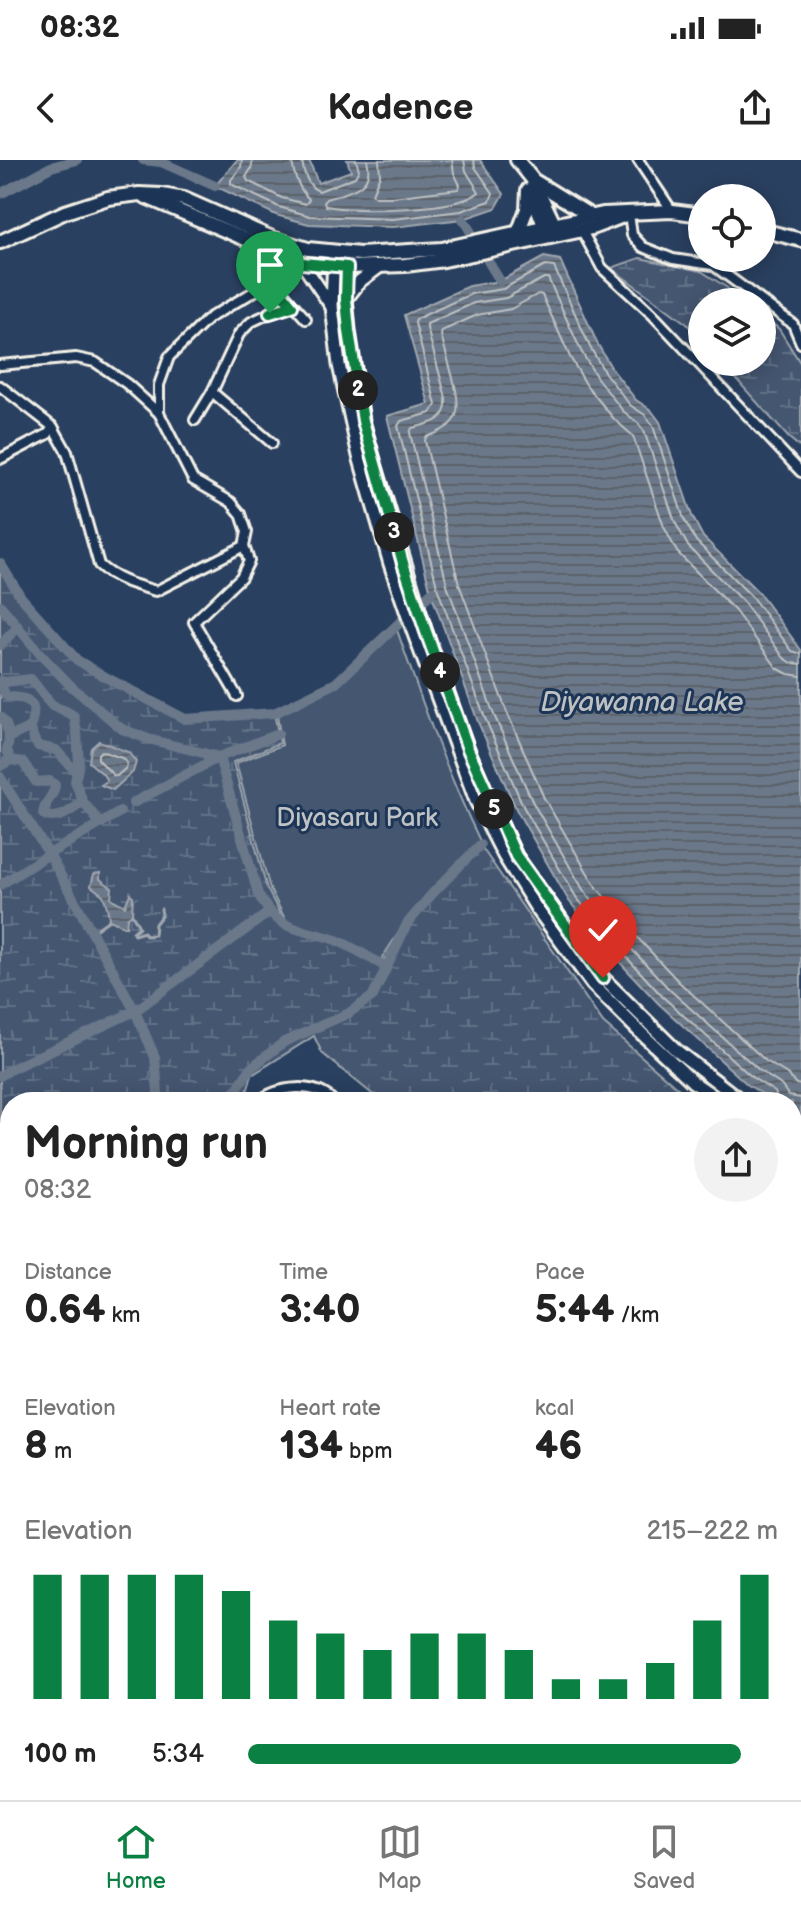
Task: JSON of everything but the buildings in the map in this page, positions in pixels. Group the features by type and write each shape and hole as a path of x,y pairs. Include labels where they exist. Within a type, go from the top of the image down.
{"main road":[{"path":"518,161 552,231"},
{"path":"530,181 591,216"},
{"path":"518,233 527,209 530,181"},
{"path":"139,194 302,263 334,259 379,267 552,231 591,216 672,211 688,213"},
{"path":"0,242 65,212 108,198 162,195 184,199 272,238 334,259"},
{"path":"494,244 518,233 582,231 629,214"},
{"path":"776,234 801,240"},
{"path":"348,260 384,253 443,254"},
{"path":"334,259 332,307 350,418 390,564 408,597"},
{"path":"348,260 346,299 363,421 408,597 476,801 504,856 537,909 592,984 693,1082 708,1092"},
{"path":"302,263 332,307"},
{"path":"346,299 360,281 379,267"},
{"path":"419,630 516,856 603,978 677,1051 730,1092"}],"street":[{"path":"638,160 672,211"},
{"path":"629,214 632,235 643,247 673,259 713,265 793,324 801,343"},
{"path":"582,231 602,268 652,314 801,472"},
{"path":"267,250 265,267 272,281 306,319"},
{"path":"159,413 159,385 169,357 209,318 272,281"},
{"path":"195,420 239,334 251,322 292,306"},
{"path":"0,365 76,358 95,362 127,384 159,413 193,480 231,502 241,514 247,532 244,546 249,561 241,577 194,622 237,696"},
{"path":"0,386 53,427 67,452 99,565 107,573 126,583 156,591 244,546"},
{"path":"212,392 272,443"},
{"path":"0,459 48,434 53,427"},
{"path":"272,1092 302,1089 323,1092"}],"green space":[{"path":"640,258 688,268 688,272 703,272 727,288 688,288 688,325 611,268"},
{"path":"776,327 801,364 801,448 734,376 776,376"},
{"path":"0,563 21,597 62,645 77,660 109,679 185,719 274,713 280,743 233,762 267,889 287,927 338,941 381,964 407,924 480,845 603,1023 682,1092 370,1092 322,1053 314,1036 252,1075 247,1092 0,1092"},
{"name":"Diyasaru Park","path":"397,630 446,763 480,841 405,923 380,961 339,939 288,925 270,889 236,763 282,745 277,716 338,686"}],"water":[{"path":"237,160 309,160 318,183 351,171 347,160 480,160 504,194 496,208 463,219 393,227 309,224 276,215 215,186"},
{"name":"Diyawanna Lake","path":"544,257 560,260 612,369 636,400 651,410 660,422 692,516 703,537 758,592 801,650 801,1092 759,1092 748,1085 658,1003 612,954 569,901 517,811 478,722 431,593 387,416 429,404 404,315 469,286 500,281"},
{"path":"99,741 128,752 136,762 133,772 113,790 101,785 107,781 89,762 91,748"},
{"path":"100,873 100,879 112,888 111,898 125,906 130,894 133,896 132,914 127,918 126,927 109,920 103,895 91,886 94,874"}],"waterway":[{"path":"0,194 51,167 77,160"},
{"path":"143,160 161,162 215,186"},
{"path":"463,219 500,281"},
{"path":"0,563 21,597 77,660 185,719 274,713 336,683 431,593"},
{"path":"0,605 72,687 122,729 219,757 258,894 266,907 283,923 342,942 386,969"},
{"path":"0,645 18,627"},
{"path":"0,681 31,679 52,706 74,716 79,763 75,781 83,802 100,823"},
{"path":"0,683 6,696 25,699 32,706 31,729 38,746 56,750 77,773"},
{"path":"0,717 7,728 7,750 11,760 23,762 36,782 50,781 55,785 43,814 59,816 83,802"},
{"path":"10,737 31,727"},
{"path":"133,803 219,757 278,734"},
{"path":"0,766 11,760"},
{"path":"0,777 49,854 135,1011 155,1057 158,1092"},
{"path":"0,885 120,812"},
{"path":"235,1092 251,1068 284,1042 349,1013 373,996 407,924 480,845"},
{"path":"132,914 139,927 133,932 134,935 144,932 146,936 154,935 155,924 162,915 161,909"},
{"path":"0,1076 135,1011 268,913"},
{"path":"92,932 109,920"}],"route":[{"path":"270,313 292,306 265,267 267,250 302,263 347,267 349,331 363,421 403,563 468,749 516,856 603,978"}]}
